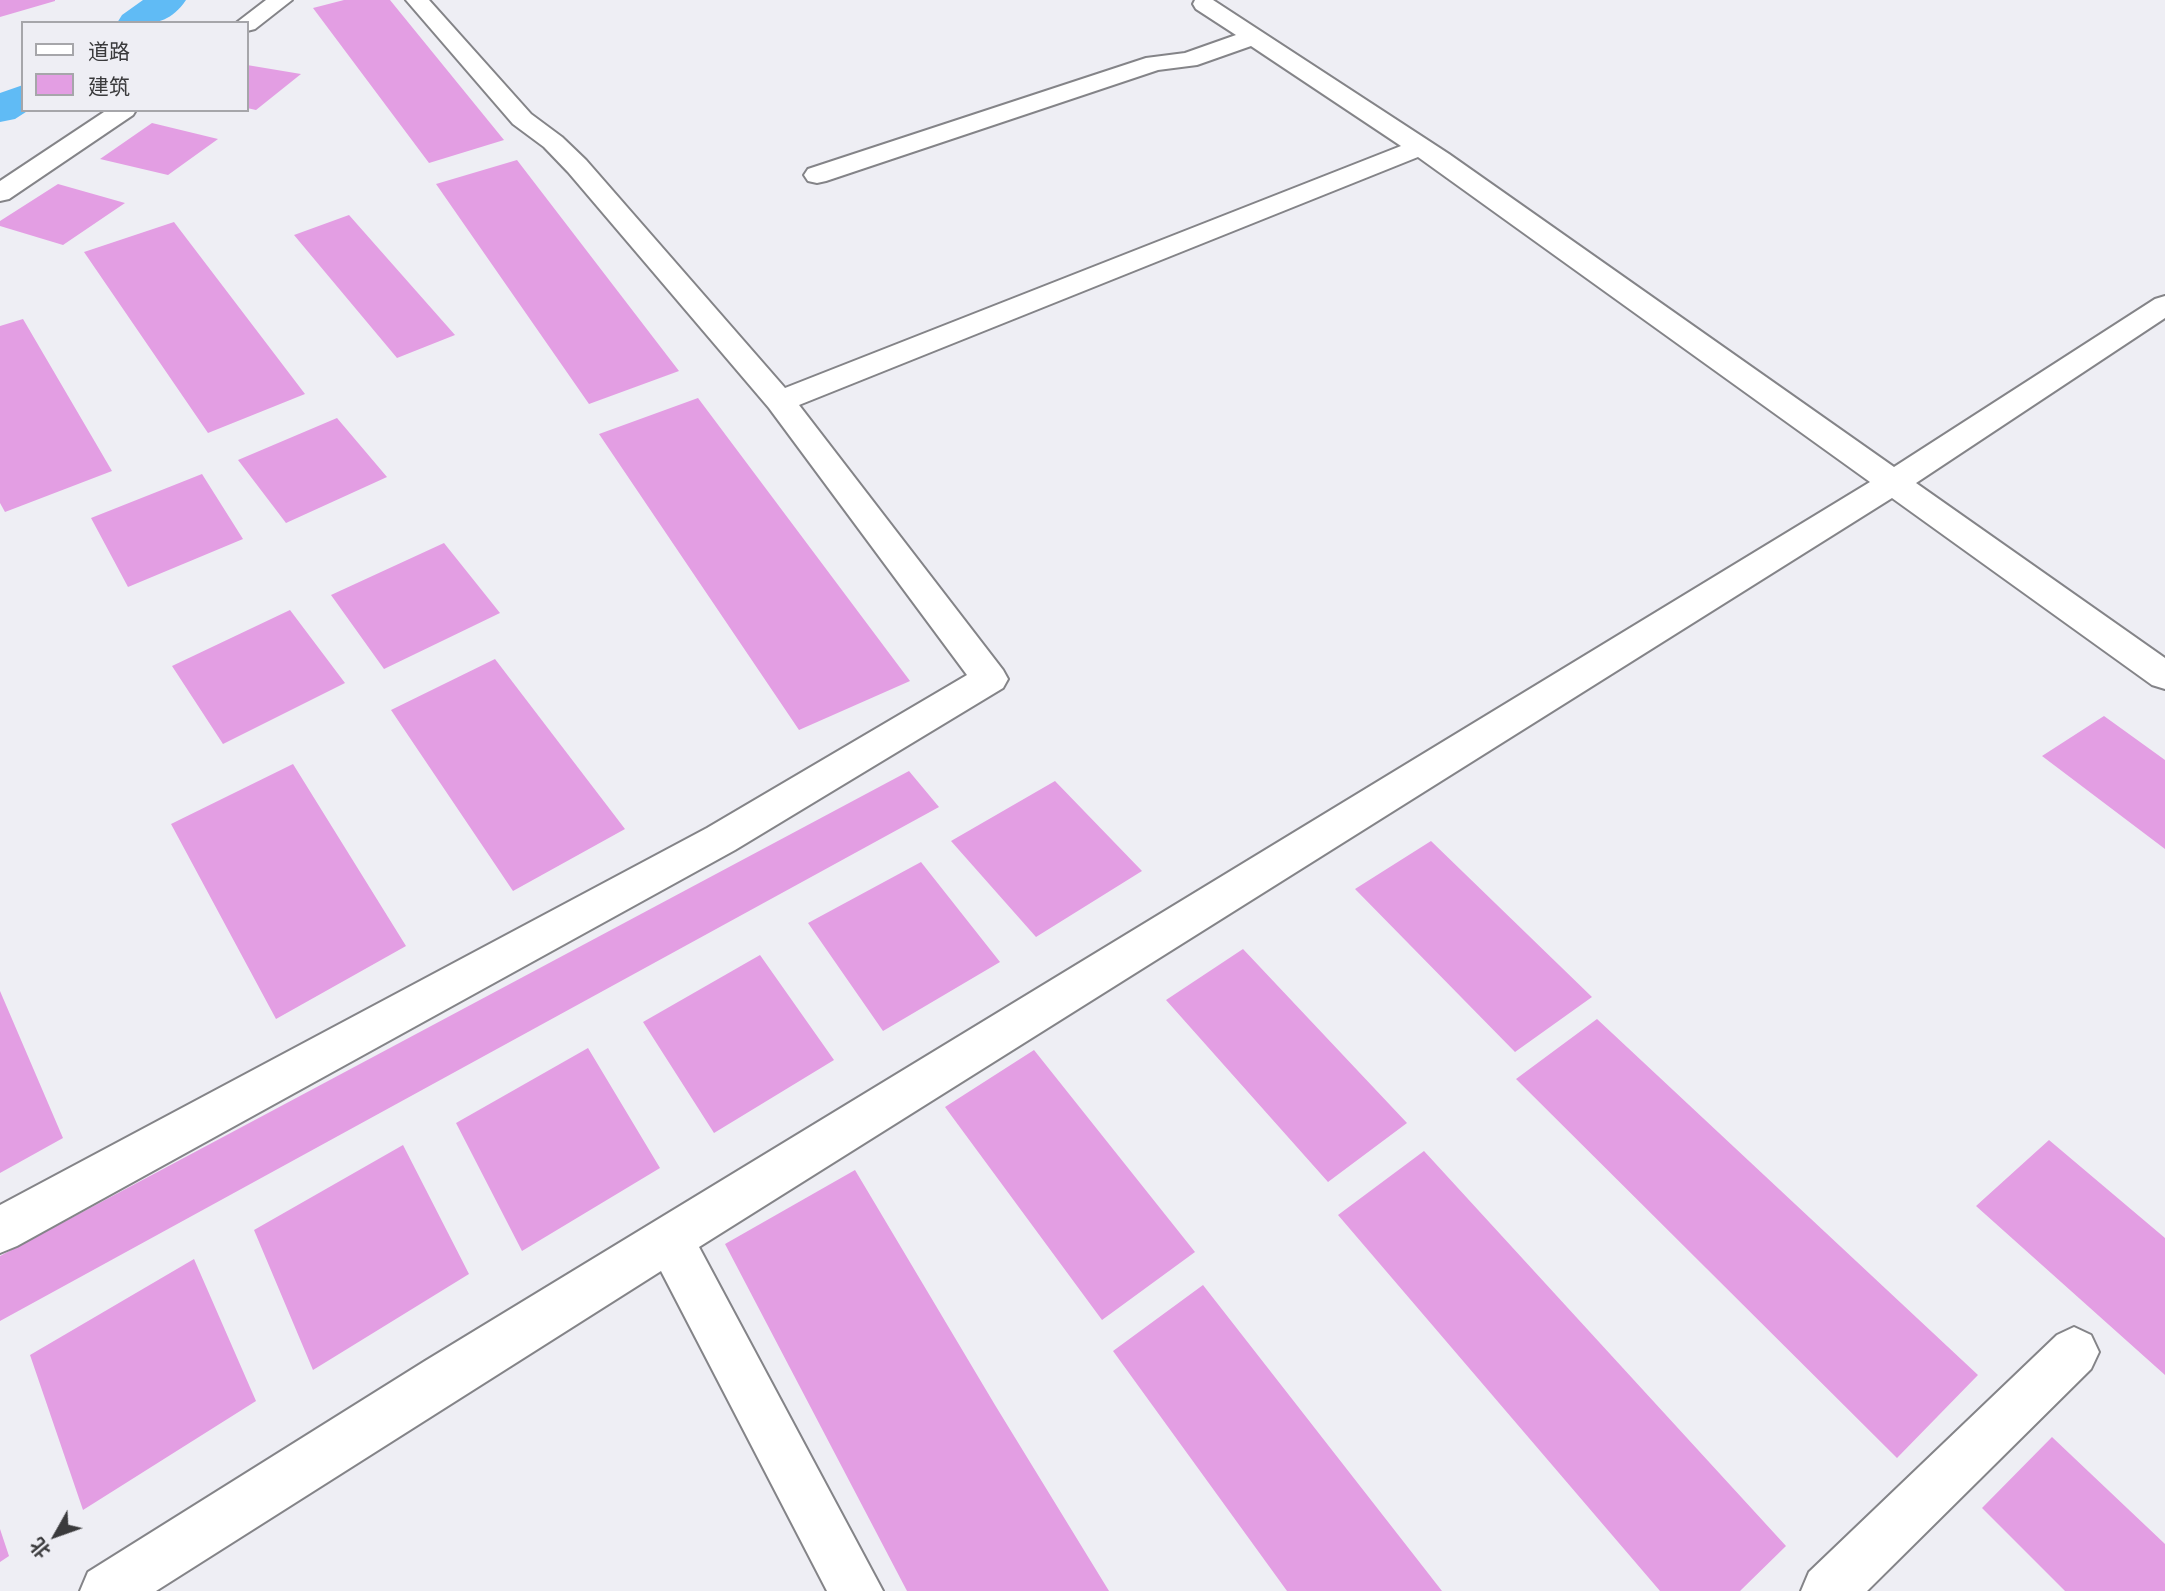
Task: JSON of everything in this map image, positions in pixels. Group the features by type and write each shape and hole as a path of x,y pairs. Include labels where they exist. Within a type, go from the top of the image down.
{"street":[{"path":"248,23 281,0"},
{"path":"0,1230 721,839 990,679 780,401 577,166 553,142 522,120 417,0"},
{"path":"1204,4 1420,147 1895,481 2165,676"},
{"path":"817,175 1155,63 1188,60 1254,37"},
{"path":"0,193 121,112"},
{"path":"780,401 1420,147"},
{"path":"107,1591 1895,481 2165,305"},
{"path":"669,1240 856,1591"},
{"path":"1828,1591 2074,1352"}],"building":[{"path":"0,0 55,0 55,1 0,17"},
{"path":"344,0 390,0 504,140 429,163 313,8"},
{"path":"248,65 301,74 256,110 248,108"},
{"path":"152,123 218,139 168,175 100,159"},
{"path":"517,160 679,371 589,404 436,184"},
{"path":"58,184 125,203 63,245 0,226 0,221"},
{"path":"349,215 455,335 397,358 294,235"},
{"path":"174,222 305,394 208,433 84,252"},
{"path":"23,319 112,471 5,512 0,503 0,326"},
{"path":"698,398 910,681 799,730 599,434"},
{"path":"337,418 387,477 286,523 238,460"},
{"path":"202,474 243,539 128,587 91,518"},
{"path":"444,543 500,613 384,669 331,595"},
{"path":"290,610 345,683 223,744 172,666"},
{"path":"495,659 625,829 513,891 391,710"},
{"path":"2104,716 2165,760 2165,849 2042,756"},
{"path":"293,764 406,946 276,1019 171,824"},
{"path":"909,771 939,807 0,1321 0,1256"},
{"path":"1055,781 1142,871 1036,937 951,841"},
{"path":"1431,841 1592,997 1515,1052 1355,889"},
{"path":"921,862 1000,962 883,1031 808,923"},
{"path":"1243,949 1407,1123 1328,1182 1166,1000"},
{"path":"760,955 834,1060 714,1133 643,1022"},
{"path":"0,991 63,1138 0,1173"},
{"path":"1597,1019 1978,1375 1897,1458 1516,1079"},
{"path":"588,1048 660,1168 522,1251 456,1123"},
{"path":"1034,1050 1195,1252 1102,1320 945,1107"},
{"path":"2049,1140 2165,1238 2165,1375 1976,1206"},
{"path":"403,1145 469,1274 313,1370 254,1230"},
{"path":"1424,1151 1786,1546 1740,1591 1660,1591 1338,1215"},
{"path":"855,1170 1109,1591 907,1591 725,1244"},
{"path":"194,1259 256,1401 83,1510 30,1355"},
{"path":"1203,1285 1442,1591 1287,1591 1113,1351"},
{"path":"2052,1437 2165,1544 2165,1591 2065,1591 1982,1508"},
{"path":"0,1529 9,1556 0,1562"}],"waterway":[{"path":"139,21 167,0"},
{"path":"0,110 21,98"}]}
